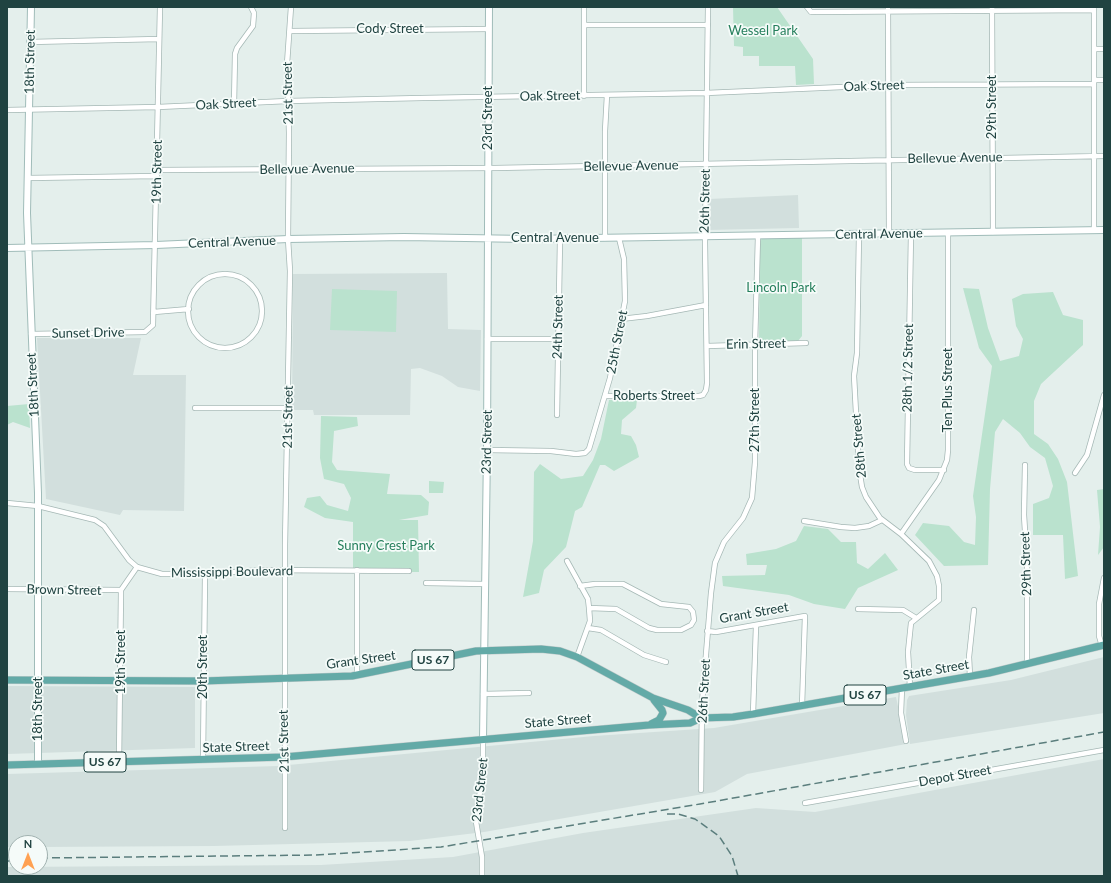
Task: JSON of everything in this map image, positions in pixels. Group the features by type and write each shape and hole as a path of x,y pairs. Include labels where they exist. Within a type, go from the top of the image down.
{"main road":[{"name":"State Street","path":"7,765 284,757 648,725 690,724 702,718 733,717 753,714 970,676 1103,646"},
{"name":"Grant Street","path":"7,680 203,681 284,679 357,674 484,650 550,649 577,657 653,698 688,710 702,718"},
{"path":"648,725 659,720 663,713 653,698"}],"street":[{"name":"18th Street","path":"31,7 28,248 38,506 38,764"},
{"name":"19th Street","path":"144,332 153,325 154,312 158,170 160,7"},
{"path":"234,104 235,54 253,26 254,13 251,7"},
{"name":"21st Street","path":"284,828 285,571 290,271 288,239 288,38 291,31 291,7"},
{"name":"23rd Street","path":"482,876 482,857 475,816 483,778 487,450 489,7"},
{"path":"584,7 584,96"},
{"name":"26th Street","path":"703,395 707,383 705,236 708,7"},
{"path":"807,7 811,12 888,9 1094,8 1094,230"},
{"path":"888,9 889,234"},
{"name":"29th Street","path":"992,9 993,232"},
{"path":"584,25 708,25"},
{"name":"Cody Street","path":"291,31 489,29"},
{"path":"30,42 159,39"},
{"path":"1094,49 1104,49"},
{"name":"Oak Street","path":"7,110 158,107 288,101 706,93 888,85 1094,82 1104,80"},
{"path":"605,238 607,95"},
{"name":"Bellevue Avenue","path":"158,170 706,165 888,159 1104,156"},
{"path":"28,178 157,176"},
{"name":"Central Avenue","path":"7,248 156,245 288,239 560,239 1104,230"},
{"name":"28th 1/2 Street","path":"910,233 907,464 909,468 915,470 944,470"},
{"name":"Ten Plus Street","path":"901,534 944,470 948,450 948,233"},
{"name":"28th Street","path":"859,234 857,353 854,376 859,468 866,497 882,520 901,534 929,561 937,576 939,600 916,618"},
{"name":"27th Street","path":"711,593 718,551 748,510 752,498 755,462 755,344 758,236"},
{"name":"25th Street","path":"487,450 551,451 576,454 585,453 591,445 605,396 625,301 626,279 624,259 619,238"},
{"name":"24th Street","path":"557,415 557,339 560,239"},
{"path":"229,274 246,280 252,286 261,300 262,311 261,321 256,331 249,339 230,347 219,347 209,344 200,338 194,330 188,310 193,293 205,280 212,276 229,274"},
{"path":"621,319 647,316 706,305"},
{"path":"154,312 188,310"},
{"name":"Sunset Drive","path":"31,334 144,332"},
{"path":"487,340 557,339"},
{"name":"Erin Street","path":"707,346 806,343"},
{"name":"Roberts Street","path":"605,396 703,395"},
{"path":"1075,473 1088,455 1104,395"},
{"path":"195,408 288,408"},
{"name":"29th Street","path":"1025,465 1024,515 1027,563 1027,664"},
{"name":"Mississippi Boulevard","path":"7,503 38,506 95,520 104,526 128,560 137,567 162,574 205,574 245,570 409,571"},
{"path":"804,521 841,528 855,528 869,526 882,520"},
{"path":"567,561 568,566 588,599 589,608 590,621 577,657"},
{"path":"121,590 137,567"},
{"path":"357,570 357,674"},
{"name":"20th Street","path":"203,760 205,574"},
{"path":"1103,646 1099,636 1099,604 1104,578"},
{"path":"426,584 485,584"},
{"path":"580,586 595,584 622,584 661,604 689,607 693,612 694,620 691,625 681,630 657,630 644,625 616,609 589,608"},
{"name":"Brown Street","path":"7,589 121,590"},
{"name":"19th Street","path":"120,762 121,590"},
{"name":"26th Street","path":"701,790 702,718 707,631 711,593"},
{"path":"858,609 903,610 916,618 911,623 909,638 908,665 910,687"},
{"path":"970,676 969,657 974,610"},
{"name":"Grant Street","path":"707,631 716,632 756,626 805,616 802,706"},
{"path":"753,714 756,626"},
{"path":"588,628 601,630 644,655 666,662"},
{"path":"902,688 901,713 906,741"},
{"path":"483,694 530,693"},
{"name":"Depot Street","path":"805,803 1104,750"}],"shaded area":[{"path":"798,195 799,228 708,230 709,199"},
{"path":"447,273 448,329 481,330 480,391 458,387 442,376 420,368 411,369 410,415 314,415 313,410 292,410 293,274"},
{"path":"37,338 141,338 133,375 186,375 184,511 123,510 120,515 46,499"},
{"path":"1104,657 1104,713 910,744 906,715 907,700 909,696 1011,680"},
{"path":"7,686 195,687 195,748 7,754"},
{"path":"896,697 906,744 747,774 715,792 484,832 410,841 214,846 48,847 48,835 8,835 7,847 7,774 278,766 594,736 714,728"},
{"path":"1104,759 1104,876 7,876 7,867 8,875 48,875 48,867 321,865 453,857 583,833 756,808 815,812"}],"green space":[{"name":"Wessel Park","path":"733,7 777,7 813,59 814,84 796,85 795,66 759,66 759,56 743,56 743,47 734,46"},
{"name":"Lincoln Park","path":"763,237 802,237 802,336 798,341 762,342 759,340 760,241"},
{"path":"963,288 979,289 988,328 1000,361 1019,356 1023,339 1016,326 1012,299 1023,294 1053,292 1063,315 1083,320 1083,345 1041,384 1034,401 1034,434 1048,444 1058,459 1067,482 1078,576 1065,579 1063,535 1033,535 1033,504 1049,498 1053,486 1045,458 1030,447 1020,433 1003,419 995,432 990,489 988,565 944,566 915,535 923,523 949,526 964,542 975,545 976,517 973,496 992,366 979,348"},
{"path":"332,289 397,291 396,332 330,330"},
{"path":"609,400 637,400 636,408 622,420 621,434 631,436 636,445 639,457 614,471 605,465 600,465 582,507 575,511 566,547 544,570 539,593 523,597 533,541 534,472 540,464 561,479 583,476 593,460 601,439"},
{"path":"29,404 30,428 13,422 7,425 7,406"},
{"name":"Sunny Crest Park","path":"321,416 357,417 358,426 334,431 332,462 337,470 390,474 387,494 421,495 429,502 428,515 399,520 418,520 419,572 361,572 361,568 353,568 353,522 325,518 304,507 307,498 320,496 327,505 348,511 351,498 344,484 324,479 320,458"},
{"path":"429,481 444,482 443,493 429,493"},
{"path":"1104,489 1104,547 1098,555 1100,527 1097,490"},
{"path":"804,526 828,529 841,542 856,542 857,563 868,569 885,553 898,570 858,588 845,609 814,604 789,595 723,586 722,576 765,575 767,565 747,565 746,554 776,549 796,541"}],"railway":[{"path":"48,858 316,855 441,847 700,804 1104,732"},
{"path":"667,814 678,814 695,819 719,836 732,856 738,876"}]}
